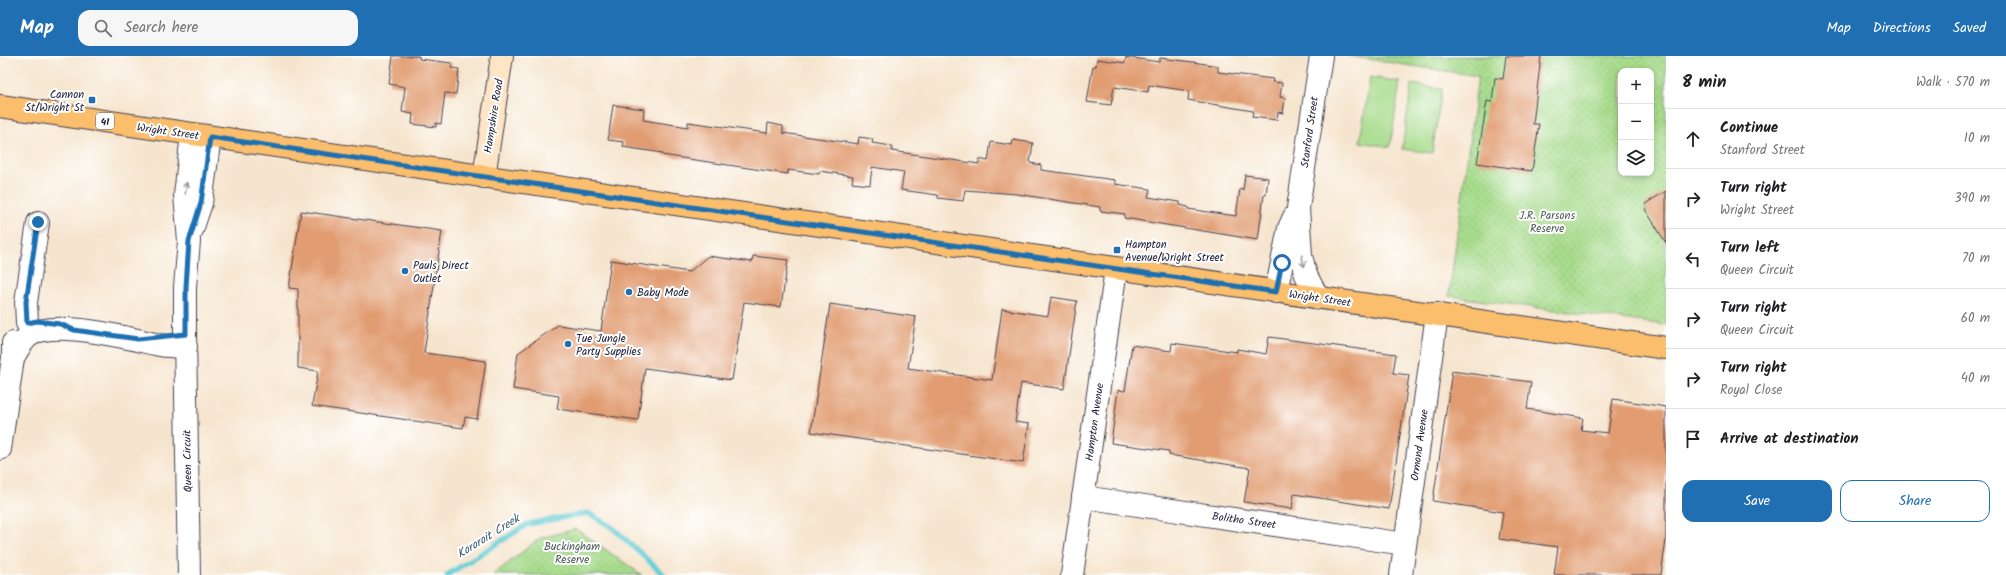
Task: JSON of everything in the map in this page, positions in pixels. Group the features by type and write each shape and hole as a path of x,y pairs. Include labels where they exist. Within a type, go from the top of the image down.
{"main road":[{"name":"Wright Street","path":"0,106 1666,348"}],"street":[{"name":"Hampshire Road","path":"484,177 502,56"},
{"name":"Stanford Street","path":"1318,298 1306,275 1302,256 1298,208 1321,56"},
{"name":"Queen Circuit","path":"189,575 186,287 189,241 201,203 201,135"},
{"name":"Stanford Street","path":"1276,292 1289,228 1298,208"},
{"path":"0,449 13,358 30,328 26,302 38,222"},
{"name":"Hampton Avenue","path":"1072,575 1116,269"},
{"name":"Ormond Avenue","path":"1401,575 1437,314"},
{"path":"30,328 45,330 74,330 138,339 186,340"},
{"name":"Bolitho Street","path":"1083,497 1405,544"}],"green space":[{"name":"J.R. Parsons Reserve","path":"1347,56 1666,56 1666,325 1449,296 1478,76"},
{"path":"1370,77 1400,82 1390,147 1360,142"},
{"path":"1412,84 1442,89 1432,153 1402,149"},
{"name":"Buckingham Reserve","path":"576,529 642,575 493,575 540,538"}],"building":[{"path":"393,56 419,56 419,59 452,63 451,68 459,69 456,94 445,93 441,124 436,123 436,127 412,124 413,114 402,112 405,87 389,84"},
{"path":"1506,56 1541,56 1533,124 1539,124 1532,171 1477,163 1487,101 1492,102 1495,78 1503,79"},
{"path":"1126,57 1159,62 1160,58 1193,62 1218,66 1218,72 1273,79 1272,82 1282,83 1280,97 1285,98 1283,113 1278,112 1277,120 1252,117 1253,111 1188,100 1189,91 1149,85 1148,92 1114,87 1111,105 1087,102 1093,66 1096,66 1097,59 1125,63"},
{"path":"613,105 644,109 643,120 688,127 688,122 767,133 768,123 783,126 783,133 858,144 859,137 873,139 872,143 892,146 892,151 979,164 979,159 988,161 991,142 1012,145 1013,140 1033,143 1030,163 1041,165 1041,170 1115,180 1115,184 1150,189 1148,197 1180,202 1180,205 1188,207 1188,209 1236,216 1240,189 1243,190 1245,175 1268,178 1266,195 1264,195 1258,240 1124,218 1125,214 1100,211 1100,207 1017,194 965,190 963,201 938,198 938,195 901,190 904,172 872,167 870,185 852,183 853,176 820,171 819,174 788,170 788,174 662,155 663,153 623,147 624,142 608,140"},
{"path":"1666,191 1666,243 1645,209 1647,208 1645,204"},
{"path":"301,211 442,231 424,353 486,361 477,419 465,417 463,428 312,406 318,371 298,368 298,289 289,288"},
{"path":"708,256 752,262 753,256 788,260 781,307 744,302 732,380 645,368 638,420 557,409 559,396 513,389 518,353 558,325 601,331 611,260 689,272"},
{"path":"1051,297 1077,301 1064,389 1021,383 1015,422 1029,424 1023,463 811,432 830,304 916,317 908,368 992,380 1002,309 1048,316"},
{"path":"1269,337 1396,354 1393,373 1409,375 1389,509 1294,494 1292,509 1244,502 1250,468 1169,455 1169,451 1111,443 1118,390 1125,391 1132,345 1171,351 1172,343 1237,352 1237,349 1266,354"},
{"path":"1452,371 1531,382 1527,409 1583,418 1581,430 1608,433 1613,399 1666,407 1666,540 1661,575 1554,575 1558,547 1499,539 1503,512 1433,501"}],"waterway":[{"name":"Kororoit Creek","path":"447,575 528,524 588,513 613,528 664,575"}],"place":[{"name":"Cannon St/Wright St","path":"92,100"},
{"name":"Hampton Avenue/Wright Street","path":"1117,250"},
{"name":"Pauls Direct Outlet","path":"405,271"},
{"name":"Baby Mode","path":"629,292"},
{"name":"Tue Jungle Party Supplies","path":"568,344"}],"route":[{"path":"38,222 26,302 27,323 37,321 60,324 74,330 138,339 186,334 186,287 189,241 201,203 208,162 210,137 1276,292 1282,263"}]}
